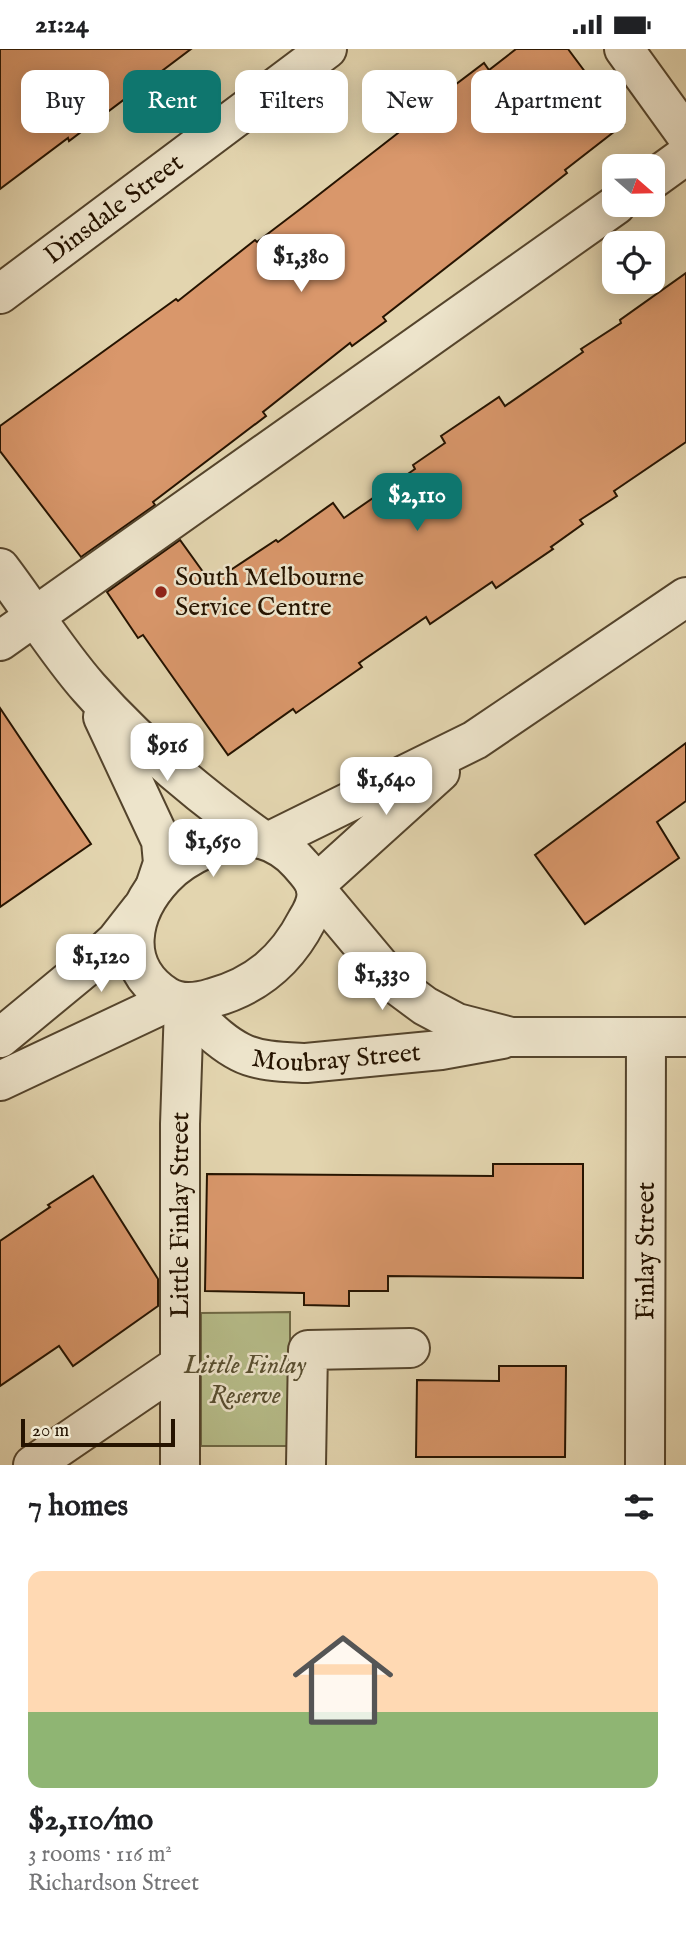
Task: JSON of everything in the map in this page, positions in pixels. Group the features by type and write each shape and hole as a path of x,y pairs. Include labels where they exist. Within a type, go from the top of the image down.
{"street":[{"name":"Dinsdale Street","path":"0,293 327,49"},
{"path":"624,49 686,135"},
{"path":"665,170 686,155"},
{"path":"0,641 602,215"},
{"path":"0,568 88,687 151,752 189,786 295,858 316,888"},
{"path":"0,1038 103,953 121,935 174,867 193,855 239,838 265,840 475,740 686,597"},
{"path":"88,687 161,841 163,863 135,927 134,955 148,981 178,1002"},
{"path":"0,1081 178,1002 195,1002 229,993 254,982 288,951 297,938 311,913 316,888 475,740"},
{"name":"Moubray Street","path":"316,888 384,972 408,995 457,1023 511,1037"},
{"name":"Moubray Street","path":"178,1002 240,1052 286,1062 306,1063 441,1050 511,1037 686,1037"},
{"name":"Little Finlay Street","path":"178,1002 180,1465"},
{"name":"Finlay Street","path":"645,1465 646,1038"},
{"path":"306,1465 308,1350 410,1348"},
{"path":"33,1465 178,1366"}],"green space":[{"name":"Little Finlay Reserve","path":"290,1312 290,1446 201,1446 201,1313"}],"building":[{"path":"0,49 191,49 163,70 123,70 123,100 109,111 109,70 21,70 21,133 80,133 69,141 68,138 0,189"},
{"path":"516,49 568,49 584,70 489,70"},
{"path":"484,63 489,70 475,70"},
{"path":"471,73 471,133 612,133 565,170 567,173 383,317 386,321 352,346 350,343 263,412 266,416 153,502 155,505 81,557 0,451 0,426 176,299 178,301 398,133 457,133 457,83"},
{"path":"686,273 686,442 614,491 617,496 580,520 583,524 551,547 553,549 496,588 492,582 430,624 426,617 359,663 362,667 296,713 293,709 228,755 143,635 138,638 107,592 180,540 211,583 276,540 278,542 333,503 344,518 415,469 413,465 445,443 441,436 499,397 505,406 583,352 581,349 621,323 620,320 657,294 665,294 665,288"},
{"path":"0,708 91,844 0,907"},
{"path":"686,743 686,801 657,822 679,858 585,924 535,855"},
{"path":"493,1164 583,1164 583,1278 388,1276 388,1291 349,1291 349,1306 304,1305 304,1293 205,1291 207,1174 493,1176"},
{"path":"93,1176 158,1279 158,1306 73,1366 59,1346 0,1386 0,1241"},
{"path":"499,1366 566,1366 565,1457 416,1457 417,1380 499,1381"}],"place":[{"name":"South Melbourne Service Centre","path":"161,592"}]}
